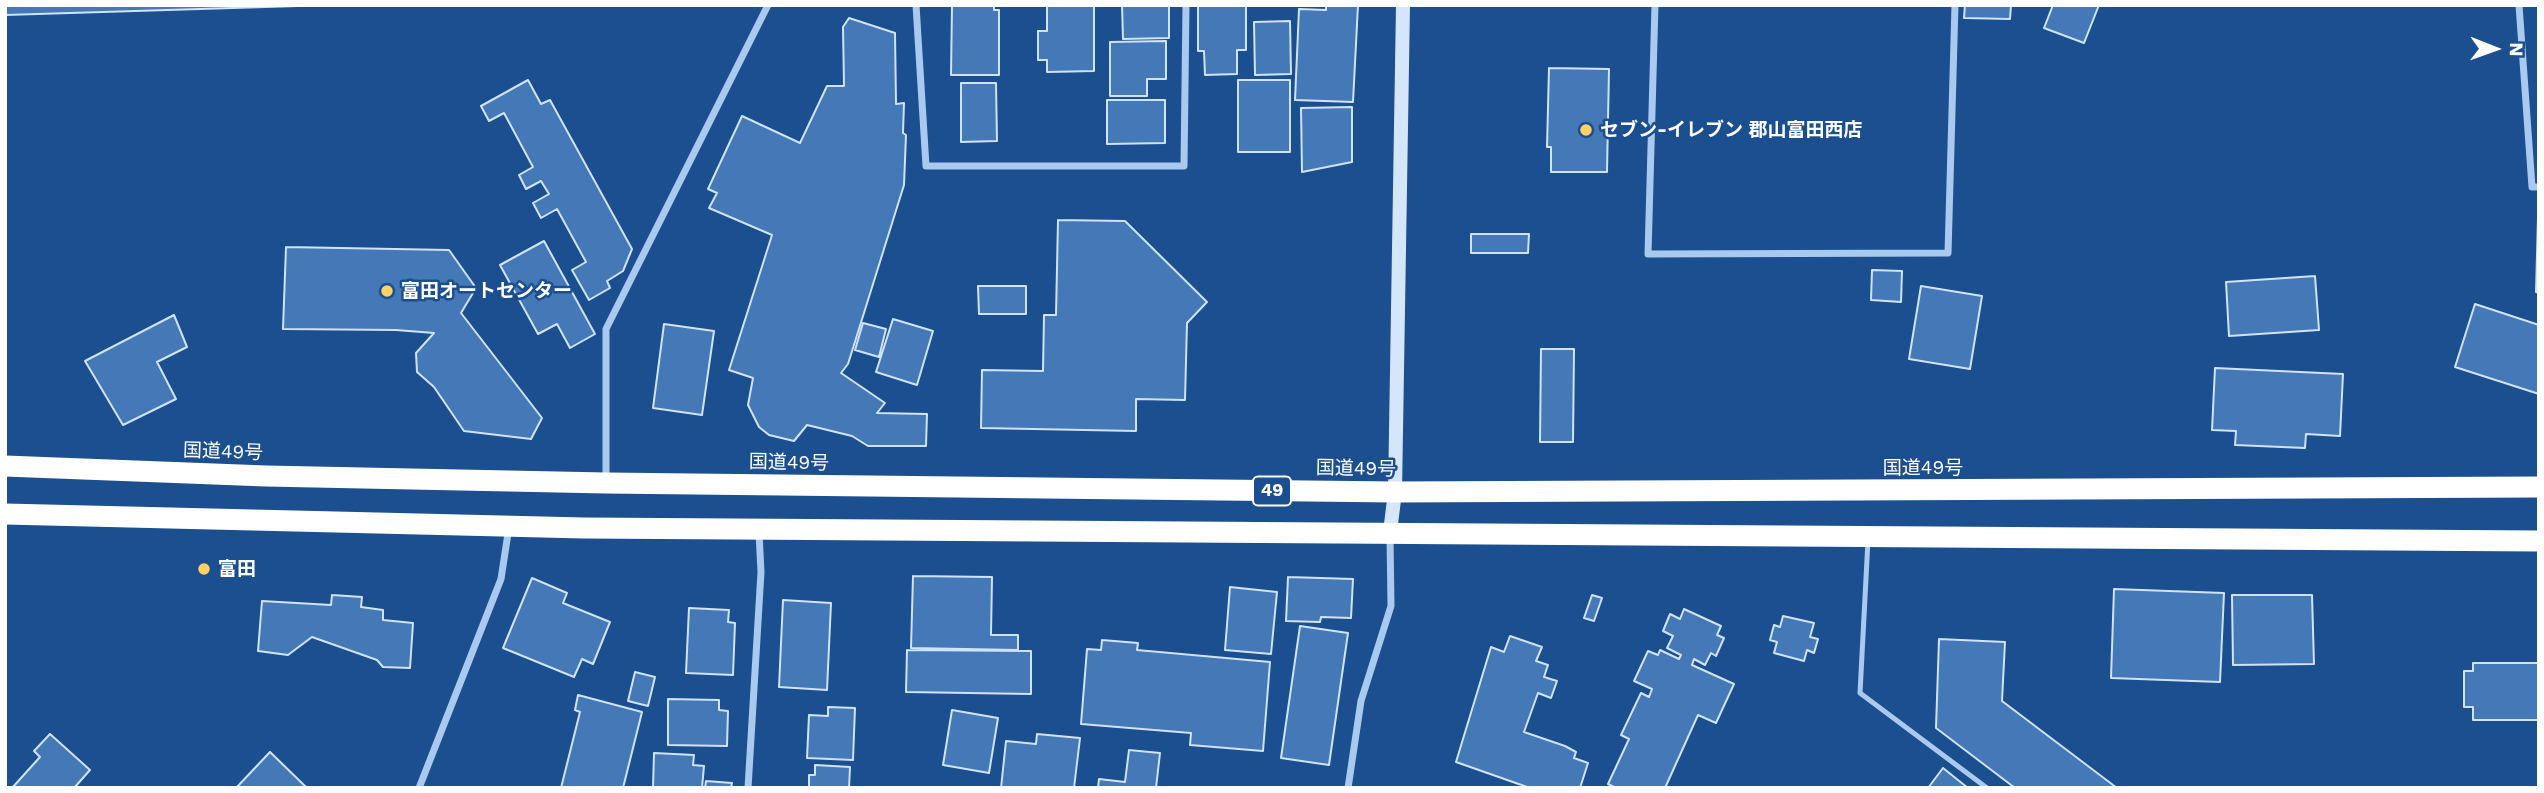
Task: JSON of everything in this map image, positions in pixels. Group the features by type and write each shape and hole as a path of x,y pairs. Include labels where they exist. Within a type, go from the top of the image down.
{"highway":[{"name":"国道49号","path":"5,466 266,476 606,483 1395,492 2539,487"},
{"name":"49","path":"5,514 509,527 2539,541"}],"street":[{"path":"606,483 606,329 768,5"},
{"path":"916,5 926,166 1184,166 1186,5"},
{"path":"1348,788 1361,701 1391,606 1390,532 1395,492 1403,5"},
{"path":"1655,5 1648,254 1948,253 1955,5"},
{"path":"2519,5 2532,187 2539,187"},
{"path":"419,788 501,579 509,527"},
{"path":"748,788 761,572 759,529"}],"lane":[{"path":"1868,537 1860,693 1987,788"}],"building":[{"path":"5,5 331,5 5,15"},
{"path":"952,5 994,5 994,10 999,10 999,75 951,75"},
{"path":"1047,5 1094,5 1094,71 1047,72 1047,60 1038,60 1038,31 1047,31"},
{"path":"1122,5 1169,5 1169,38 1123,39"},
{"path":"1198,5 1246,5 1246,50 1237,50 1237,74 1205,75 1204,51 1198,51"},
{"path":"1326,5 1358,5 1353,102 1295,100 1299,9 1326,10"},
{"path":"1965,5 2011,5 2010,19 1964,18"},
{"path":"2053,5 2099,5 2084,43 2044,28"},
{"path":"849,18 895,33 896,104 904,103 903,133 906,135 904,185 848,364 841,373 885,403 877,413 927,414 926,446 868,446 852,436 807,425 794,441 769,435 759,427 748,405 753,378 729,370 772,235 709,208 717,193 708,189 742,116 800,143 827,86 844,86 843,27"},
{"path":"1290,21 1291,74 1255,75 1254,22"},
{"path":"1166,41 1166,79 1147,79 1147,96 1110,96 1110,42"},
{"path":"1549,68 1609,69 1607,172 1551,172 1551,147 1547,147"},
{"path":"528,80 541,104 550,100 632,249 623,271 607,281 610,288 589,300 572,270 586,262 557,209 541,218 533,203 549,194 541,181 526,189 519,175 533,167 504,113 489,121 481,106"},
{"path":"1238,80 1290,80 1290,152 1238,152"},
{"path":"961,83 996,83 997,141 961,142"},
{"path":"1107,100 1165,100 1165,143 1107,144"},
{"path":"1352,107 1352,162 1302,172 1301,108"},
{"path":"2539,217 2539,293 2536,292"},
{"path":"1058,220 1125,221 1207,302 1187,323 1185,400 1136,399 1136,431 981,428 982,370 1043,371 1044,315 1056,315"},
{"path":"1471,234 1529,234 1528,253 1471,253"},
{"path":"544,241 595,334 570,348 557,324 538,334 500,265"},
{"path":"286,247 449,250 476,288 461,313 542,418 531,439 464,431 434,387 417,372 416,353 434,333 283,329"},
{"path":"1872,270 1902,271 1901,302 1871,300"},
{"path":"2315,276 2319,330 2229,336 2226,282"},
{"path":"978,286 1026,286 1026,314 979,314"},
{"path":"1921,286 1982,296 1970,369 1909,359"},
{"path":"2475,304 2539,325 2539,394 2455,367"},
{"path":"174,315 187,347 157,362 176,399 123,425 85,361"},
{"path":"893,319 933,331 917,385 876,372"},
{"path":"863,323 886,329 879,357 855,350"},
{"path":"664,324 714,331 702,415 653,408"},
{"path":"1541,349 1574,349 1573,442 1540,442"},
{"path":"2215,368 2343,374 2340,436 2306,434 2305,448 2235,445 2236,431 2212,430"},
{"path":"913,576 992,577 991,635 1018,635 1018,650 911,648"},
{"path":"1288,577 1353,579 1351,618 1321,617 1320,622 1286,621"},
{"path":"532,578 567,593 563,603 610,622 593,664 582,659 574,677 503,648"},
{"path":"1230,587 1277,592 1271,654 1225,650"},
{"path":"2114,589 2224,593 2220,682 2111,678"},
{"path":"332,595 362,597 361,607 383,610 383,620 413,623 410,668 383,667 377,660 312,637 288,655 258,651 262,601 331,605"},
{"path":"1592,595 1602,598 1594,621 1584,618"},
{"path":"2232,595 2312,595 2314,664 2233,665"},
{"path":"783,600 831,603 827,690 779,687"},
{"path":"689,608 729,610 728,622 735,623 733,675 686,673"},
{"path":"1684,609 1721,626 1717,635 1724,638 1716,656 1711,653 1705,665 1694,659 1692,665 1734,684 1716,723 1698,715 1665,788 1616,788 1608,784 1629,739 1621,735 1641,693 1649,697 1652,689 1634,681 1648,651 1658,655 1660,650 1679,659 1681,655 1667,648 1673,636 1663,631 1670,614 1680,619"},
{"path":"1783,616 1814,623 1810,637 1818,639 1814,653 1807,650 1804,661 1774,653 1777,642 1770,640 1774,625 1780,627"},
{"path":"1300,626 1348,633 1329,765 1281,758"},
{"path":"1510,636 1542,647 1536,661 1548,665 1544,677 1557,681 1551,698 1538,693 1524,732 1565,746 1576,752 1574,758 1588,763 1580,788 1530,788 1456,762 1491,647 1504,652"},
{"path":"1939,639 2005,642 2002,701 2117,788 2015,788 1936,728"},
{"path":"1102,640 1138,643 1137,650 1270,662 1263,751 1190,745 1191,733 1081,724 1087,649 1101,650"},
{"path":"907,650 1031,651 1031,694 906,692"},
{"path":"2473,663 2539,663 2539,720 2473,720 2473,707 2464,707 2464,671 2473,671"},
{"path":"635,672 655,677 648,706 628,701"},
{"path":"578,695 642,712 623,788 561,788 580,712 575,710"},
{"path":"668,699 719,700 719,710 728,711 727,746 668,745"},
{"path":"828,707 855,708 853,760 807,758 809,715 828,716"},
{"path":"952,710 998,718 989,773 943,765"},
{"path":"50,734 90,770 74,788 12,788 40,757 34,751"},
{"path":"1037,734 1080,738 1074,788 1001,788 1006,741 1036,744"},
{"path":"1129,750 1160,753 1156,788 1098,788 1099,779 1125,782"},
{"path":"270,752 307,788 236,788"},
{"path":"654,753 694,755 693,765 704,766 702,788 653,788"},
{"path":"815,765 850,767 849,788 809,788 809,775 815,775"},
{"path":"1943,768 1968,788 1928,788"},
{"path":"706,781 732,783 731,788 705,788"}],"place":[{"name":"セブン-イレブン 郡山富田西店","path":"1586,130"},
{"name":"富田オートセンター","path":"387,291"},
{"name":"富田","path":"204,569"}]}
